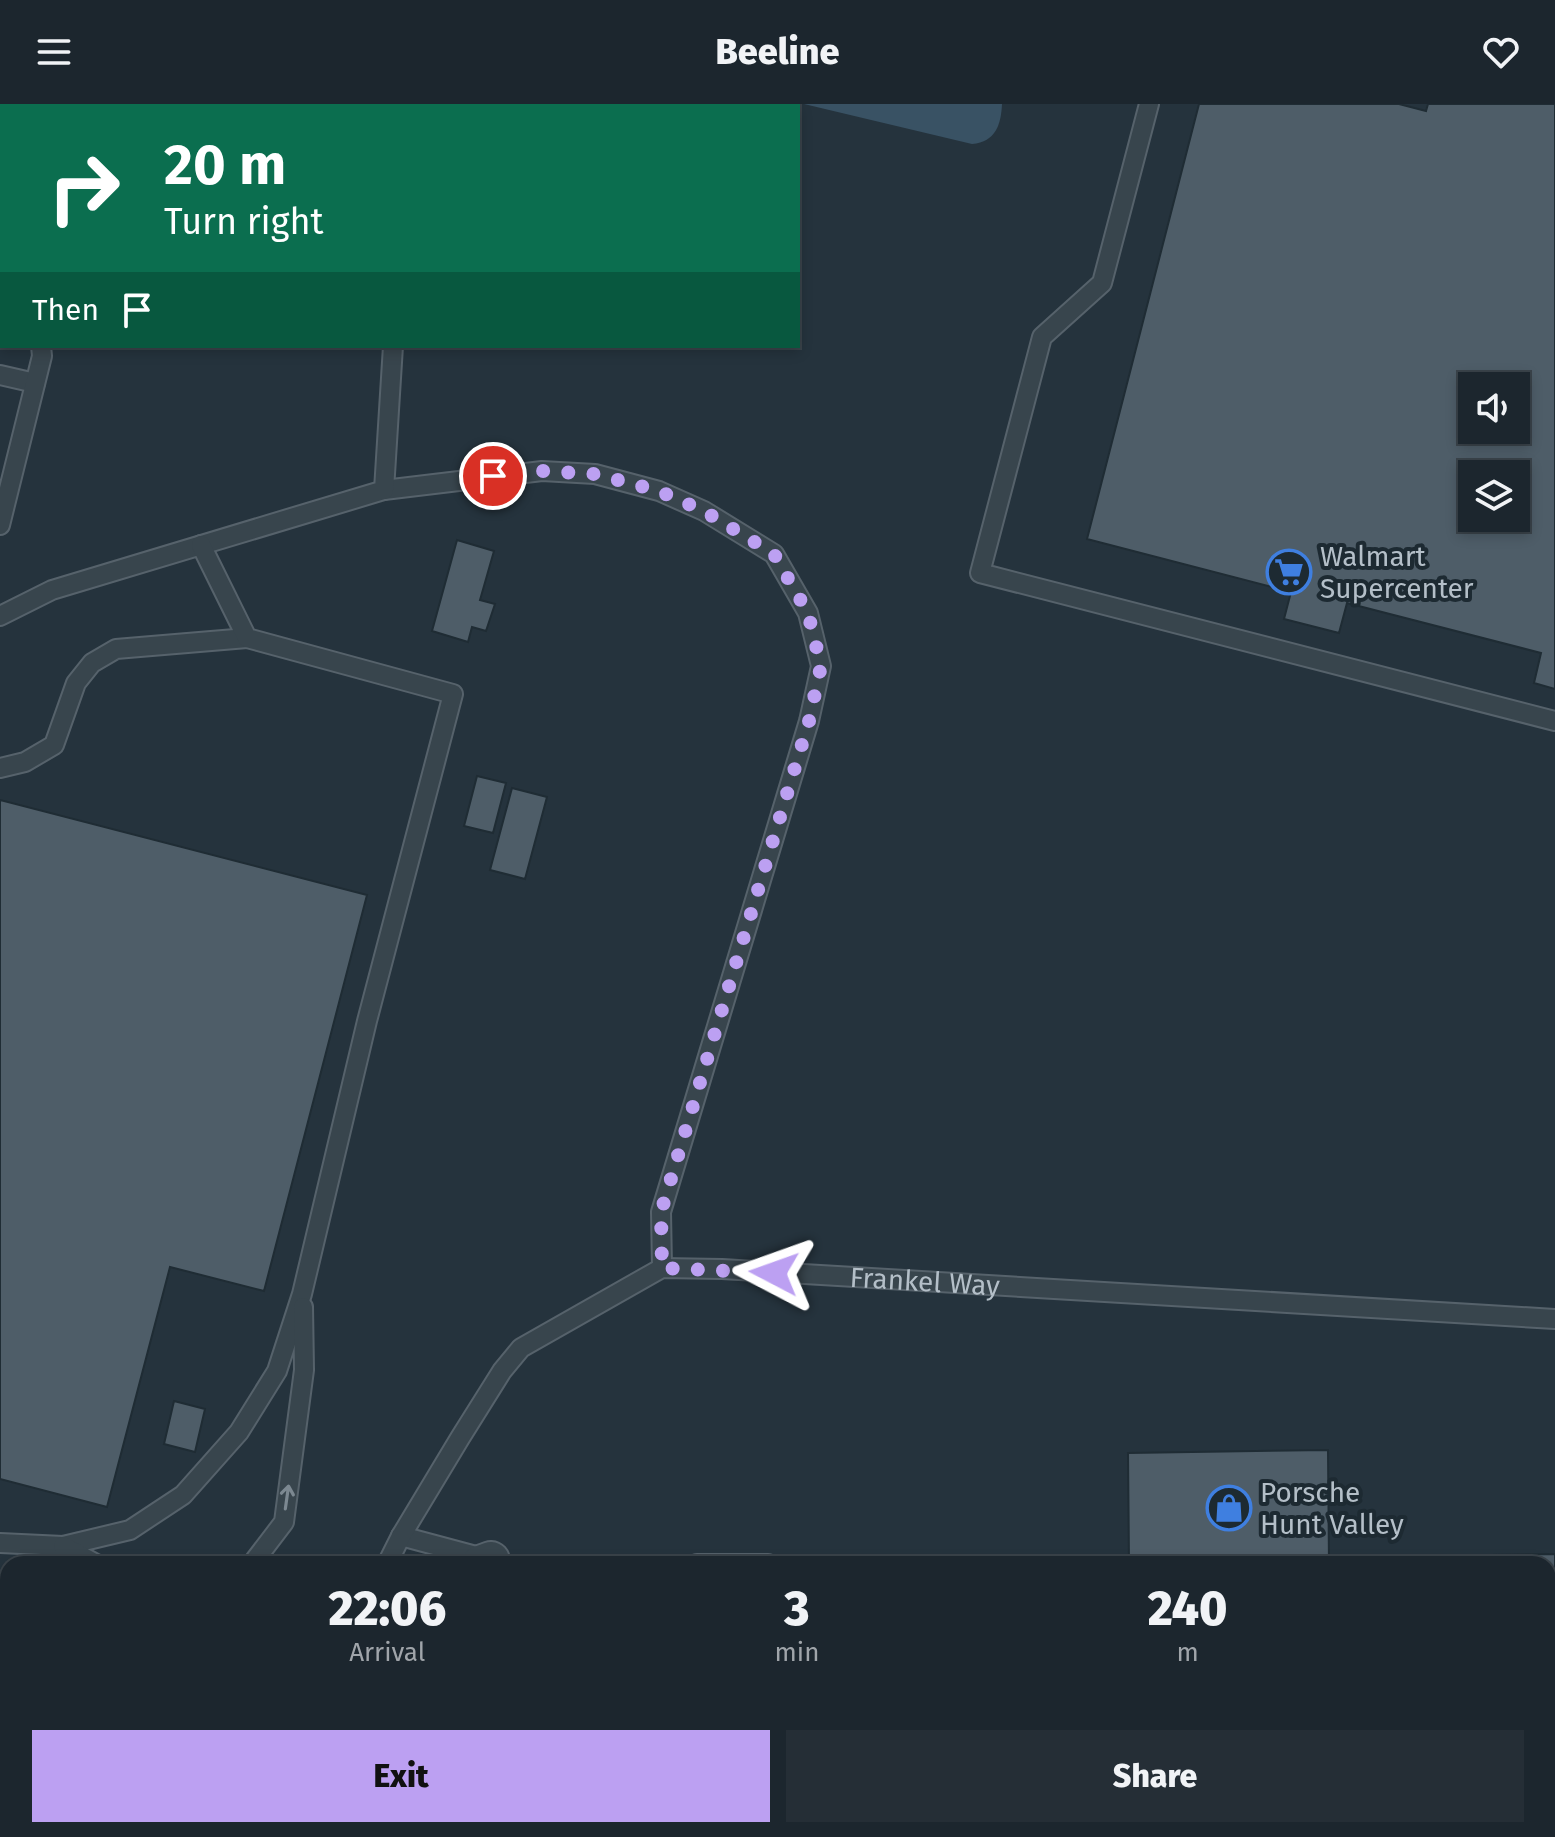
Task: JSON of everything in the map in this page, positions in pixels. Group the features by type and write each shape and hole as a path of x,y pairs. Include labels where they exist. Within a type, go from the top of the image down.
{"lane":[{"path":"1149,104 1102,283 1042,337 980,573 1555,721"},
{"path":"0,525 41,348"},
{"path":"384,490 393,348"},
{"path":"0,375 35,383"},
{"path":"0,616 52,590 384,490 542,471 595,474 659,491 704,511 774,554 808,613 821,666 809,721 661,1212 662,1268 521,1348 502,1371 391,1556"},
{"path":"201,545 247,638"},
{"path":"0,768 25,762 54,745 76,683 92,663 116,649 247,638 453,694 367,1021 302,1294 277,1371 239,1432 183,1495 130,1530 63,1546 0,1543"},
{"name":"Frankel Way","path":"662,1268 722,1269 1555,1319"},
{"path":"258,1556 284,1522 304,1370 302,1294"},
{"path":"401,1536 469,1556"},
{"path":"63,1546 81,1556"}],"water":[{"path":"804,104 1002,104 996,131 987,140 972,144"}],"building":[{"path":"1199,104 1399,104 1426,111 1428,104 1555,104 1555,689 1534,683 1541,653 1347,603 1339,633 1284,619 1291,592 1087,539"},
{"path":"457,540 494,551 480,600 495,604 486,631 472,627 468,642 432,631"},
{"path":"477,776 506,783 493,833 464,826"},
{"path":"512,788 547,797 525,879 490,870"},
{"path":"0,800 367,895 264,1291 170,1267 107,1507 0,1479"},
{"path":"174,1401 205,1409 195,1452 164,1444"},
{"name":"Porsche Hunt Valley","path":"1328,1450 1329,1556 1129,1556 1128,1453"},
{"path":"1555,1554 1555,1556 1422,1556"}],"place":[{"name":"Walmart Supercenter","path":"1289,572"},
{"name":"Porsche Hunt Valley","path":"1229,1508"}],"route":[{"path":"493,476 542,471 595,474 659,491 704,511 774,554 808,613 821,666 809,721 661,1212 662,1268 774,1273"}]}
